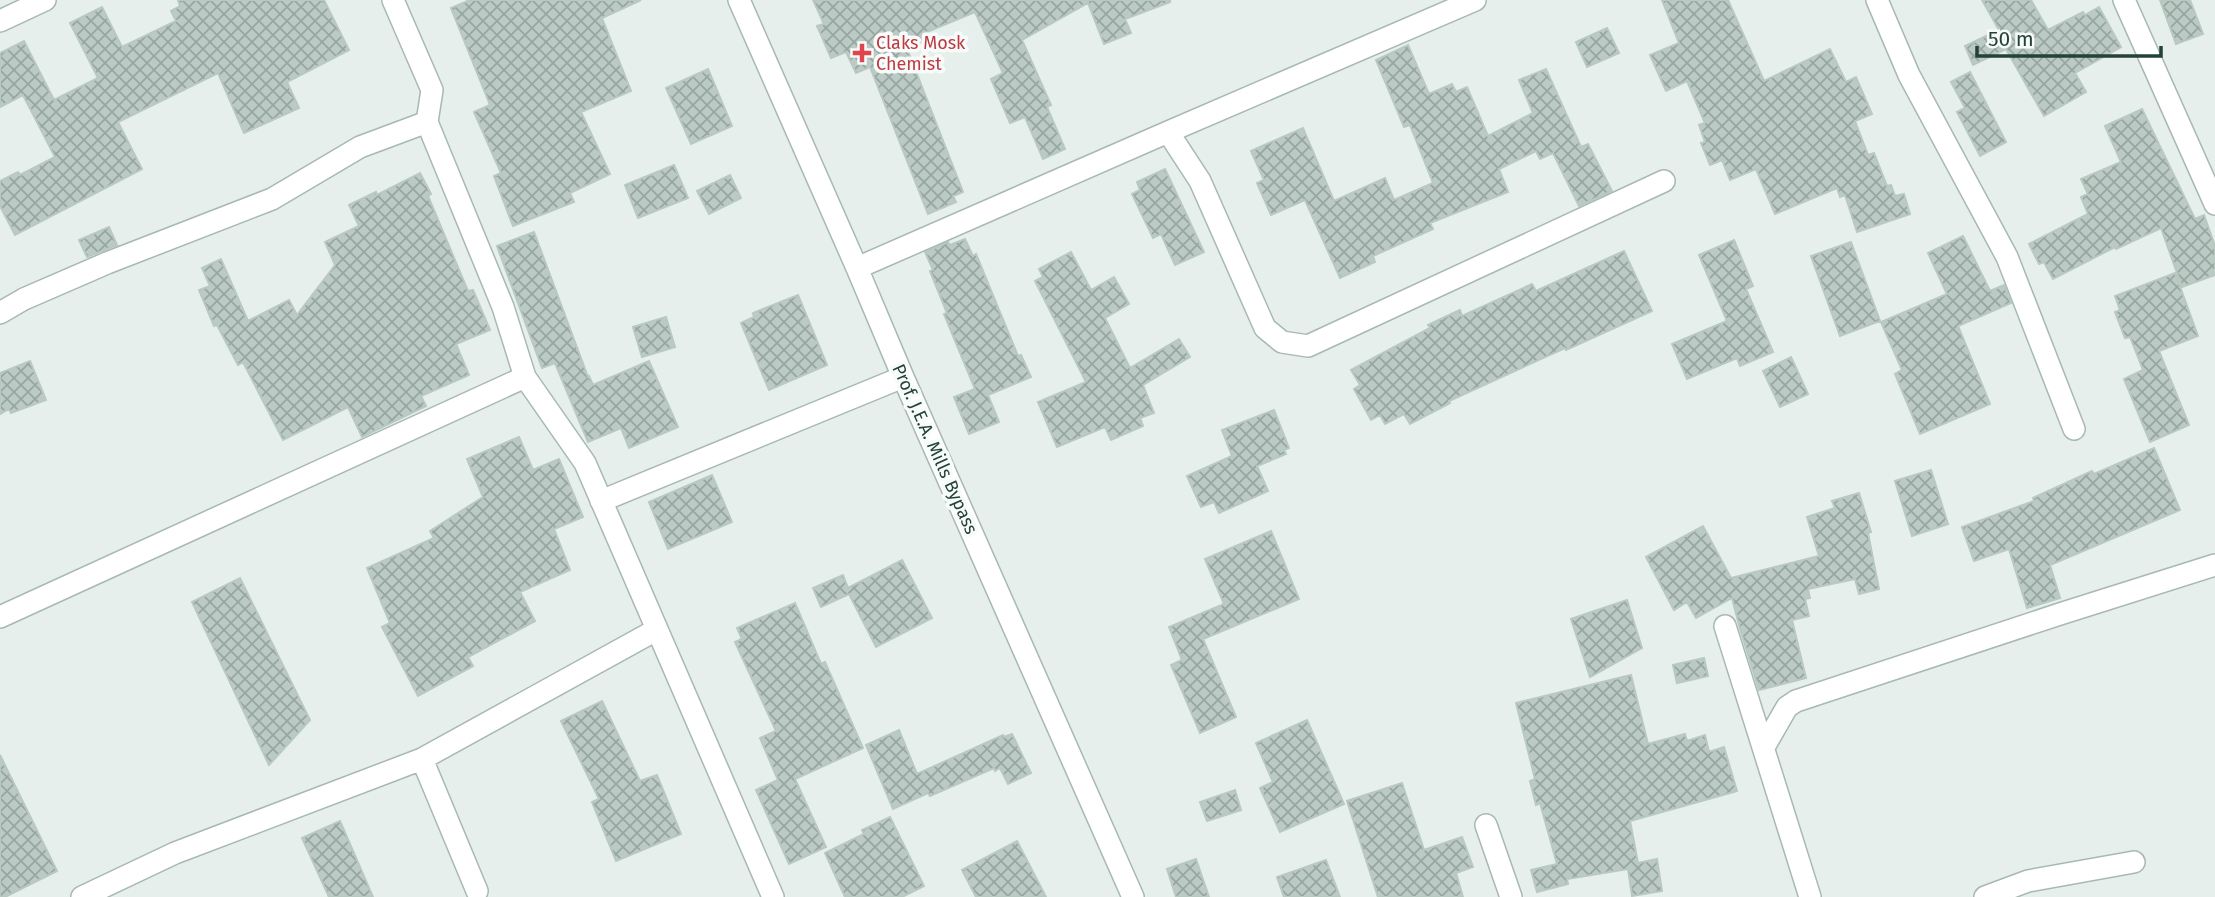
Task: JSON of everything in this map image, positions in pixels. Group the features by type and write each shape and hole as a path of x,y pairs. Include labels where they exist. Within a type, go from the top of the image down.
{"street":[{"path":"0,20 45,0"},
{"path":"393,0 432,90 428,122 503,307 525,377 585,463 773,897"},
{"name":"Prof. J.E.A. Mills Bypass","path":"739,0 858,268 902,377 1133,897"},
{"path":"858,268 1475,0"},
{"path":"1877,0 1909,75 2007,257 2074,429"},
{"path":"2124,0 2215,204"},
{"path":"0,313 24,299 107,263 272,200 360,147 428,122"},
{"path":"1168,132 1200,181 1265,328 1282,342 1308,346 1664,181"},
{"path":"0,617 525,377"},
{"path":"601,501 902,377"},
{"path":"1764,747 1787,707 1796,701 2215,565"},
{"path":"1725,626 1810,897"},
{"path":"82,897 175,853 422,759 656,630"},
{"path":"422,759 477,891"},
{"path":"1486,825 1511,897"},
{"path":"1985,897 2028,881 2134,862"}],"building":[{"path":"178,0 324,0 349,50 287,82 299,108 244,133 218,73 118,122 142,169 15,235 0,206 0,181 18,172 20,175 55,157 23,95 0,107 0,53 24,41 54,100 98,78 70,23 102,7 122,47 176,21 171,11 180,6"},
{"path":"470,0 641,0 602,18 631,91 581,112 610,174 570,193 574,202 513,226 494,176 501,173 474,112 490,105 451,8"},
{"path":"813,0 1170,2 1125,19 1131,33 1104,44 1088,3 1022,40 1051,105 1047,107 1065,149 1043,159 1025,117 1010,123 991,79 1003,73 975,12 922,34 926,43 908,51 963,192 953,196 956,202 928,214 870,67 856,73 846,52 831,58 817,26 824,24"},
{"path":"1662,0 1728,0 1764,81 1830,49 1846,82 1856,77 1872,114 1855,121 1868,155 1874,153 1887,186 1891,185 1895,196 1904,194 1910,214 1857,232 1845,195 1840,197 1837,188 1775,214 1756,169 1730,180 1722,160 1710,165 1701,143 1705,142 1699,125 1705,123 1687,81 1666,91 1650,55 1679,43"},
{"path":"1982,0 2031,0 2048,30 2099,7 2121,47 2075,73 2086,92 2044,116 2006,49 1973,65 1965,46 1999,30"},
{"path":"2160,0 2190,0 2203,34 2176,44"},
{"path":"1607,28 1619,53 1587,67 1576,42"},
{"path":"1408,45 1429,94 1452,84 1456,92 1467,87 1488,136 1533,113 1519,80 1546,69 1581,147 1588,144 1612,191 1579,206 1553,153 1540,159 1536,151 1499,169 1508,192 1430,223 1433,229 1373,256 1375,262 1340,278 1305,200 1271,215 1257,183 1264,180 1251,151 1303,128 1334,201 1385,178 1394,200 1433,183 1410,125 1404,127 1376,60"},
{"path":"708,69 732,126 691,144 666,88"},
{"path":"1970,72 2006,142 1980,156 1957,112 1965,108 1951,82"},
{"path":"2142,109 2195,219 2204,215 2215,246 2215,275 2182,287 2161,228 2116,249 2115,247 2053,279 2044,262 2039,264 2029,244 2088,214 2081,197 2088,194 2081,179 2121,162 2105,126"},
{"path":"674,165 688,198 638,218 625,185"},
{"path":"1165,169 1204,252 1175,265 1161,234 1153,238 1132,194 1140,190 1137,182"},
{"path":"420,173 431,194 428,196 468,291 473,290 490,330 456,344 469,375 421,396 426,406 362,437 348,407 283,440 243,362 238,365 217,325 214,326 199,290 210,286 202,268 221,259 248,321 289,300 297,315 335,265 325,242 359,226 349,205 376,192 377,195"},
{"path":"730,175 741,198 709,214 697,191"},
{"path":"109,227 117,245 87,257 79,240"},
{"path":"534,232 593,385 649,361 678,427 629,448 621,428 588,442 555,363 542,368 497,246"},
{"path":"1963,236 1990,291 2004,285 2011,303 1958,326 1990,404 1920,434 1895,374 1902,370 1881,322 1947,294 1928,253"},
{"path":"965,239 973,256 976,254 1018,356 1021,355 1031,377 988,395 999,422 969,434 954,397 975,389 944,314 947,313 925,252 948,242 950,245"},
{"path":"1734,240 1753,286 1746,289 1773,352 1740,366 1737,358 1687,379 1672,344 1727,321 1699,255"},
{"path":"1851,242 1880,321 1840,336 1811,256"},
{"path":"1624,251 1652,311 1449,401 1450,403 1410,424 1404,414 1385,424 1380,415 1371,420 1354,389 1360,385 1351,370 1430,328 1428,325 1460,310 1462,316 1532,284 1536,291"},
{"path":"1071,252 1091,290 1114,277 1129,304 1105,318 1130,368 1179,339 1190,357 1143,385 1154,413 1140,418 1143,426 1111,440 1105,427 1057,447 1038,402 1086,382 1035,281 1043,277 1039,269"},
{"path":"2175,273 2198,336 2159,351 2189,425 2150,442 2124,379 2143,370 2130,337 2125,338 2115,312 2120,310 2115,296"},
{"path":"798,295 827,365 769,390 741,323 754,317 753,313"},
{"path":"666,317 675,347 642,357 633,327"},
{"path":"1791,357 1808,394 1780,407 1763,371"},
{"path":"30,361 46,400 11,413 9,409 0,414 0,373"},
{"path":"1274,410 1289,448 1284,450 1286,454 1257,466 1268,491 1219,513 1214,502 1201,507 1187,476 1232,456 1222,430"},
{"path":"519,437 533,470 559,459 583,517 554,529 570,570 520,592 535,621 468,657 473,666 418,696 382,627 390,623 367,568 434,538 430,531 483,497 467,459"},
{"path":"2154,448 2180,510 2050,565 2060,598 2027,608 2009,549 1974,561 1962,527 2034,501 2033,498 2092,471 2094,474"},
{"path":"1931,470 1948,524 1912,536 1895,481"},
{"path":"712,475 732,522 668,549 649,502"},
{"path":"1859,493 1871,532 1868,533 1879,589 1859,594 1855,579 1808,589 1810,598 1805,599 1809,616 1792,620 1806,678 1759,690 1732,598 1696,618 1687,602 1674,610 1646,557 1703,526 1731,578 1819,556 1807,517 1835,508 1832,501"},
{"path":"1271,531 1299,599 1203,639 1236,717 1200,733 1171,665 1182,660 1169,627 1224,604 1205,559"},
{"path":"902,560 932,618 876,647 849,594 821,607 813,588 843,575 848,588"},
{"path":"240,578 310,720 269,765 192,602"},
{"path":"1627,600 1642,648 1590,677 1571,619"},
{"path":"795,603 821,664 825,662 863,748 795,779 826,847 789,864 756,790 778,780 760,738 776,731 735,642 742,639 737,628"},
{"path":"1704,658 1708,676 1677,683 1673,665"},
{"path":"1631,675 1648,744 1685,734 1687,741 1705,735 1709,752 1724,747 1737,791 1630,821 1638,863 1657,859 1662,891 1632,896 1628,869 1567,879 1568,884 1537,892 1531,870 1557,864 1540,803 1536,805 1530,781 1535,779 1516,703"},
{"path":"602,701 640,781 657,775 681,834 616,861 592,802 599,799 561,721"},
{"path":"1307,720 1344,804 1280,832 1260,788 1273,782 1256,743"},
{"path":"899,730 917,774 1003,735 1012,734 1031,773 1008,784 1000,768 995,771 994,768 893,809 866,745"},
{"path":"0,755 57,871 5,897 0,897"},
{"path":"1402,783 1424,850 1462,837 1473,867 1456,873 1463,897 1378,897 1347,801"},
{"path":"1235,790 1241,810 1207,821 1200,802"},
{"path":"890,817 924,886 902,897 845,897 825,853 864,834 862,830"},
{"path":"340,821 373,897 329,897 302,838"},
{"path":"1017,841 1046,897 976,897 962,870"},
{"path":"1196,859 1209,897 1176,897 1167,869"},
{"path":"1326,860 1340,897 1284,897 1277,877"}],"place":[{"name":"Claks Mosk Chemist","path":"862,53"}]}
